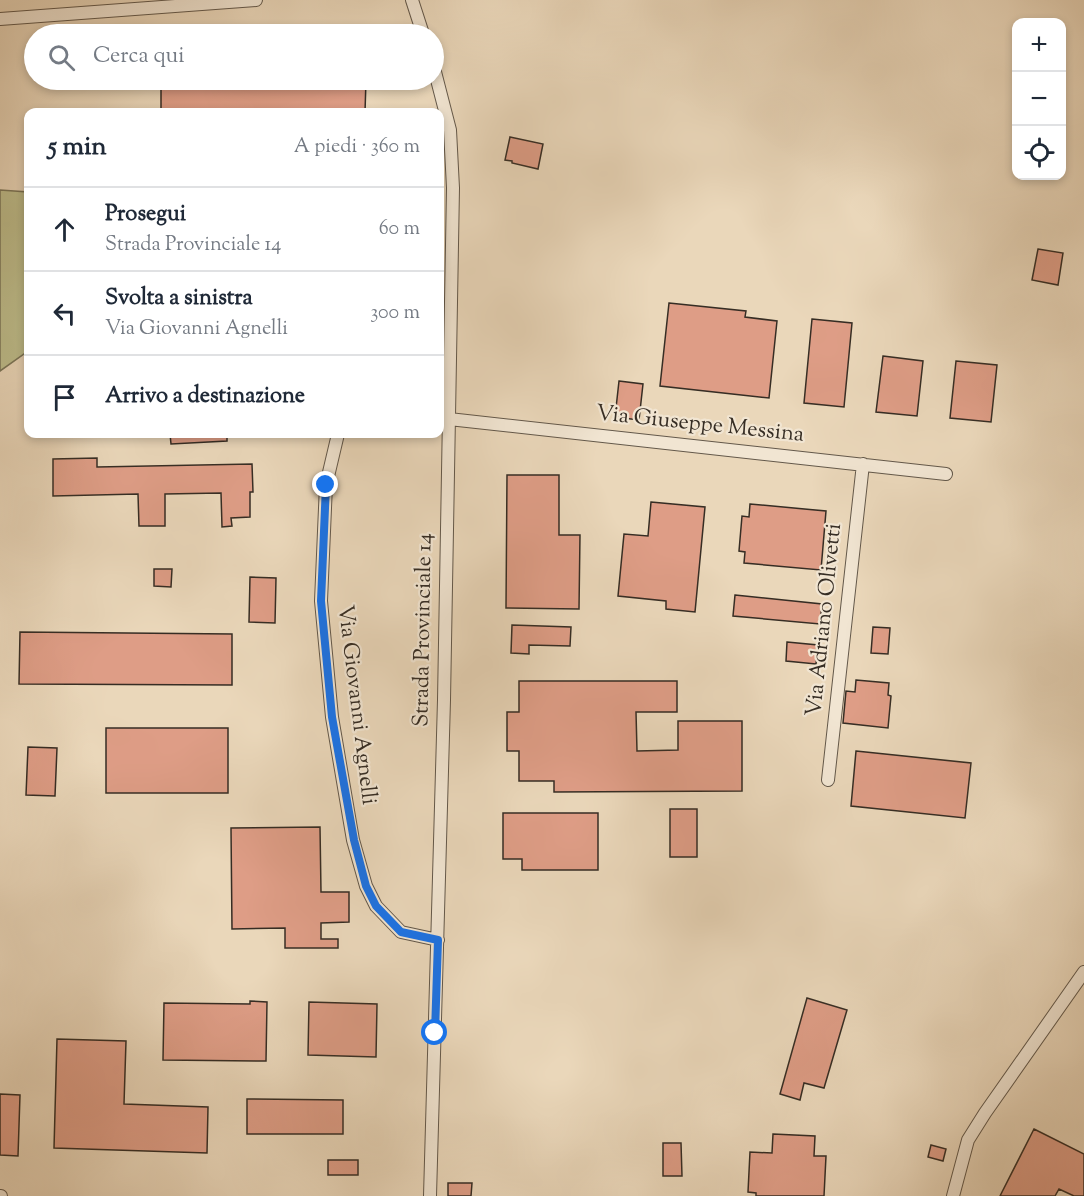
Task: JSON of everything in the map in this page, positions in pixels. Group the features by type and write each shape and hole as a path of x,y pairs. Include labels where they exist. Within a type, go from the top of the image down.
{"street":[{"path":"0,19 122,5 256,0"},
{"path":"411,0 419,24"},
{"name":"Strada Provinciale 14","path":"430,1196 438,940 453,188 450,130 440,90"},
{"name":"Via Giuseppe Messina","path":"449,419 946,474"},
{"name":"Via Giovanni Agnelli","path":"337,438 326,485 321,601 332,717 354,840 366,886 376,906 401,932 438,940"},
{"name":"Via Adriano Olivetti","path":"828,780 863,464"},
{"path":"953,1196 968,1140 1084,972"}],"green space":[{"path":"0,190 24,192 24,354 0,371"}],"building":[{"path":"161,90 366,90 365,108 161,108"},
{"path":"510,137 543,144 538,169 505,160"},
{"path":"1038,249 1063,253 1058,285 1032,280"},
{"path":"669,303 746,311 745,317 777,321 769,398 660,386"},
{"path":"812,319 852,323 844,407 804,403"},
{"path":"883,356 923,361 917,416 876,412"},
{"path":"956,361 997,365 991,422 950,418"},
{"path":"619,381 643,384 639,420 615,417"},
{"path":"170,438 227,438 227,441 171,444"},
{"path":"97,458 97,467 252,464 253,492 250,492 250,517 231,518 232,526 222,527 221,493 165,494 165,526 139,526 138,494 53,496 53,459"},
{"path":"507,475 559,475 559,535 580,535 579,609 506,608"},
{"path":"651,502 705,507 695,612 666,609 666,601 618,596 624,534 648,536"},
{"path":"750,504 826,511 821,570 744,563 745,552 739,551 742,516 749,517"},
{"path":"154,569 172,569 171,587 154,586"},
{"path":"250,577 276,578 275,623 249,622"},
{"path":"735,595 822,604 820,624 733,616"},
{"path":"512,625 571,627 570,646 529,645 529,654 511,653"},
{"path":"873,627 890,628 888,654 871,653"},
{"path":"20,632 232,634 232,685 19,684"},
{"path":"787,642 818,645 816,664 786,661"},
{"path":"856,680 889,683 888,695 891,696 888,728 843,723 846,691 855,692"},
{"path":"519,681 677,681 677,712 636,712 637,751 678,750 678,721 742,721 742,791 554,792 554,781 519,781 519,751 507,751 507,712 519,712"},
{"path":"106,728 228,728 228,793 106,793"},
{"path":"28,747 57,748 55,796 26,795"},
{"path":"856,751 971,763 965,818 851,806"},
{"path":"670,809 697,809 697,857 670,857"},
{"path":"503,813 598,813 598,870 522,870 522,859 503,859"},
{"path":"320,827 321,892 349,892 349,922 321,923 321,939 338,939 338,948 285,948 285,928 232,929 231,828"},
{"path":"807,998 847,1010 824,1088 804,1083 800,1100 780,1094"},
{"path":"250,1001 267,1002 266,1061 163,1060 164,1003 250,1004"},
{"path":"309,1002 377,1004 376,1057 308,1055"},
{"path":"57,1039 126,1041 124,1104 208,1107 207,1153 54,1148"},
{"path":"0,1094 20,1095 18,1156 0,1155"},
{"path":"247,1099 343,1100 343,1134 247,1134"},
{"path":"1034,1129 1084,1154 1084,1196 1074,1196 1059,1189 1055,1196 1000,1196"},
{"path":"773,1134 815,1136 814,1156 826,1156 824,1196 756,1196 756,1193 748,1192 750,1152 772,1153"},
{"path":"663,1143 681,1143 682,1176 663,1176"},
{"path":"931,1145 946,1149 943,1161 928,1157"},
{"path":"328,1160 358,1160 358,1175 328,1175"},
{"path":"448,1183 472,1183 471,1196 448,1196"}],"route":[{"path":"326,485 321,601 332,717 354,840 366,886 376,906 401,932 438,940 435,1033"}]}
